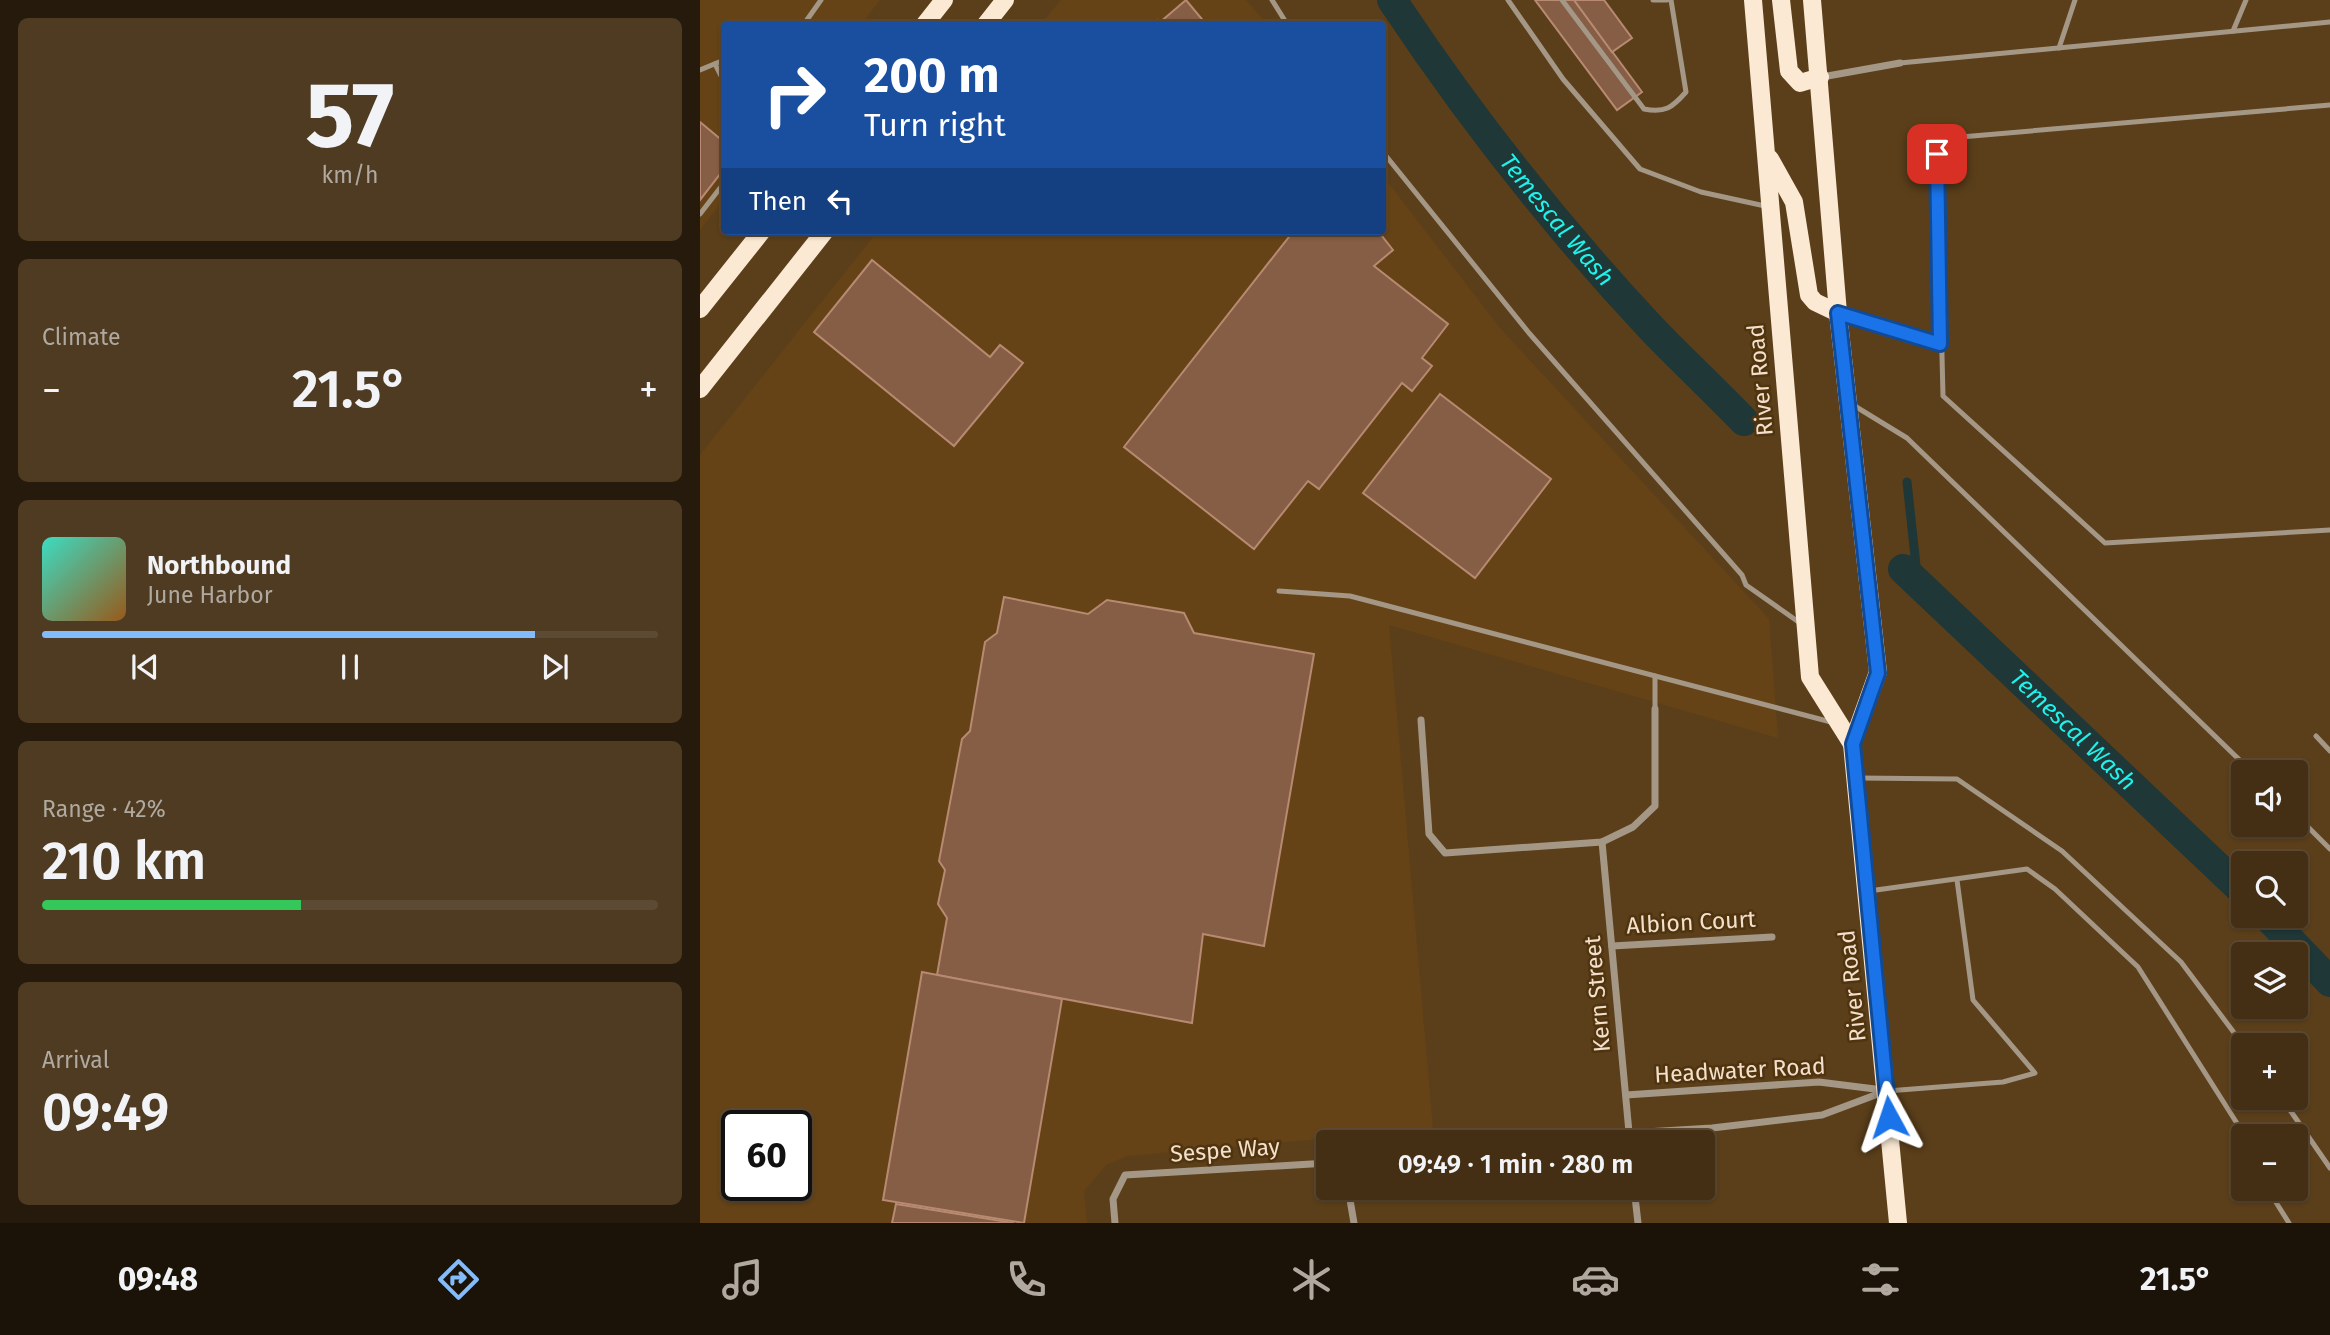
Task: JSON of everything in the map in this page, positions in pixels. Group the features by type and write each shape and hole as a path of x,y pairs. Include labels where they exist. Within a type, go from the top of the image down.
{"main road":[{"path":"927,21 944,0"},
{"path":"988,21 1004,0"},
{"name":"River Road","path":"1753,0 1810,677 1853,744"},
{"path":"1781,0 1789,71 1800,83 1820,77"},
{"name":"River Road","path":"1812,0 1838,313 1878,673 1853,744 1898,1223"},
{"path":"1768,157 1794,202 1809,295 1815,302 1838,313"},
{"path":"700,309 759,235"},
{"path":"700,390 822,235"}],"street":[{"path":"1820,77 1900,63"},
{"path":"1420,719 1429,834 1445,853 1602,842 1633,827 1655,806 1656,709"},
{"name":"Kern Street","path":"1602,842 1629,1130"},
{"name":"Albion Court","path":"1612,946 1772,937"},
{"name":"Headwater Road","path":"1626,1095 1819,1082 1887,1091"},
{"name":"Headwater Road","path":"1679,1130 1822,1115 1887,1091"},
{"name":"Sespe Way","path":"1115,1223 1113,1199 1125,1175 1316,1164"},
{"path":"1350,1200 1354,1223"},
{"path":"1635,1200 1638,1223"}],"lane":[{"path":"806,21 821,0"},
{"path":"1272,0 1285,21"},
{"path":"1508,0 1563,79 1640,169 1701,192 1772,207"},
{"path":"1562,0 1643,109 1656,111 1672,108 1686,92 1669,0 1653,0"},
{"path":"2059,48 2075,0"},
{"path":"2233,31 2246,0"},
{"path":"1900,63 2330,22"},
{"path":"700,70 721,61"},
{"path":"715,64 721,76"},
{"path":"2330,105 1962,137 1937,154 1943,396 2105,543 2330,530"},
{"path":"1386,155 1529,333 1742,575 1746,586 1807,623"},
{"path":"700,214 721,187"},
{"path":"1838,313 1940,344"},
{"path":"1848,402 1907,438 2240,760"},
{"path":"1279,591 1350,596 1838,723"},
{"path":"1655,676 1656,709"},
{"path":"2316,736 2330,751"},
{"path":"1856,778 1958,779 2062,851 2181,962 2234,1033"},
{"path":"2308,827 2330,849"},
{"path":"1867,891 2027,869 2055,889 2138,967 2237,1124"},
{"path":"1887,1091 2003,1082 2035,1073 1973,1000 1957,880"},
{"path":"2290,1110 2330,1168"},
{"path":"2275,1201 2289,1223"}],"shaded area":[{"path":"700,0 880,0 863,21 721,21 721,203 700,230"},
{"path":"1061,0 1246,0 1264,21 1044,21"},
{"path":"1386,180 1500,328 1769,619 1778,738 1389,625 1433,1129 1316,1130 1316,1139 1127,1156 1106,1165 1084,1191 1087,1223 700,1223 700,455 875,235 1386,235"}],"building":[{"path":"1186,0 1204,21 1161,21"},
{"path":"1535,0 1574,0 1642,92 1617,110"},
{"path":"1574,0 1604,0 1632,38 1612,52"},
{"path":"700,122 721,140 721,173 700,200"},
{"path":"1290,235 1381,235 1393,250 1374,266 1448,324 1422,358 1432,366 1412,391 1402,383 1319,489 1308,481 1254,549 1124,447"},
{"path":"872,260 990,357 1000,345 1023,363 954,446 814,332"},
{"path":"1440,394 1551,479 1475,578 1363,493"},
{"path":"1004,597 1088,614 1107,600 1184,613 1194,633 1314,654 1264,946 1203,934 1192,1023 937,975 947,918 938,904 945,870 939,861 962,739 970,731 985,642 997,633"},
{"path":"922,972 1062,999 1024,1223 883,1200"},
{"path":"896,1204 1014,1223 892,1223"}],"waterway":[{"name":"Temescal Wash","path":"1392,0 1483,129 1549,212 1653,330 1744,421"},
{"path":"1907,482 1918,584"},
{"name":"Temescal Wash","path":"1903,569 2231,880"},
{"name":"Temescal Wash","path":"2278,928 2330,982"}],"route":[{"path":"1889,1117 1853,744 1878,673 1838,313 1883,329 1940,344 1937,154"}]}
